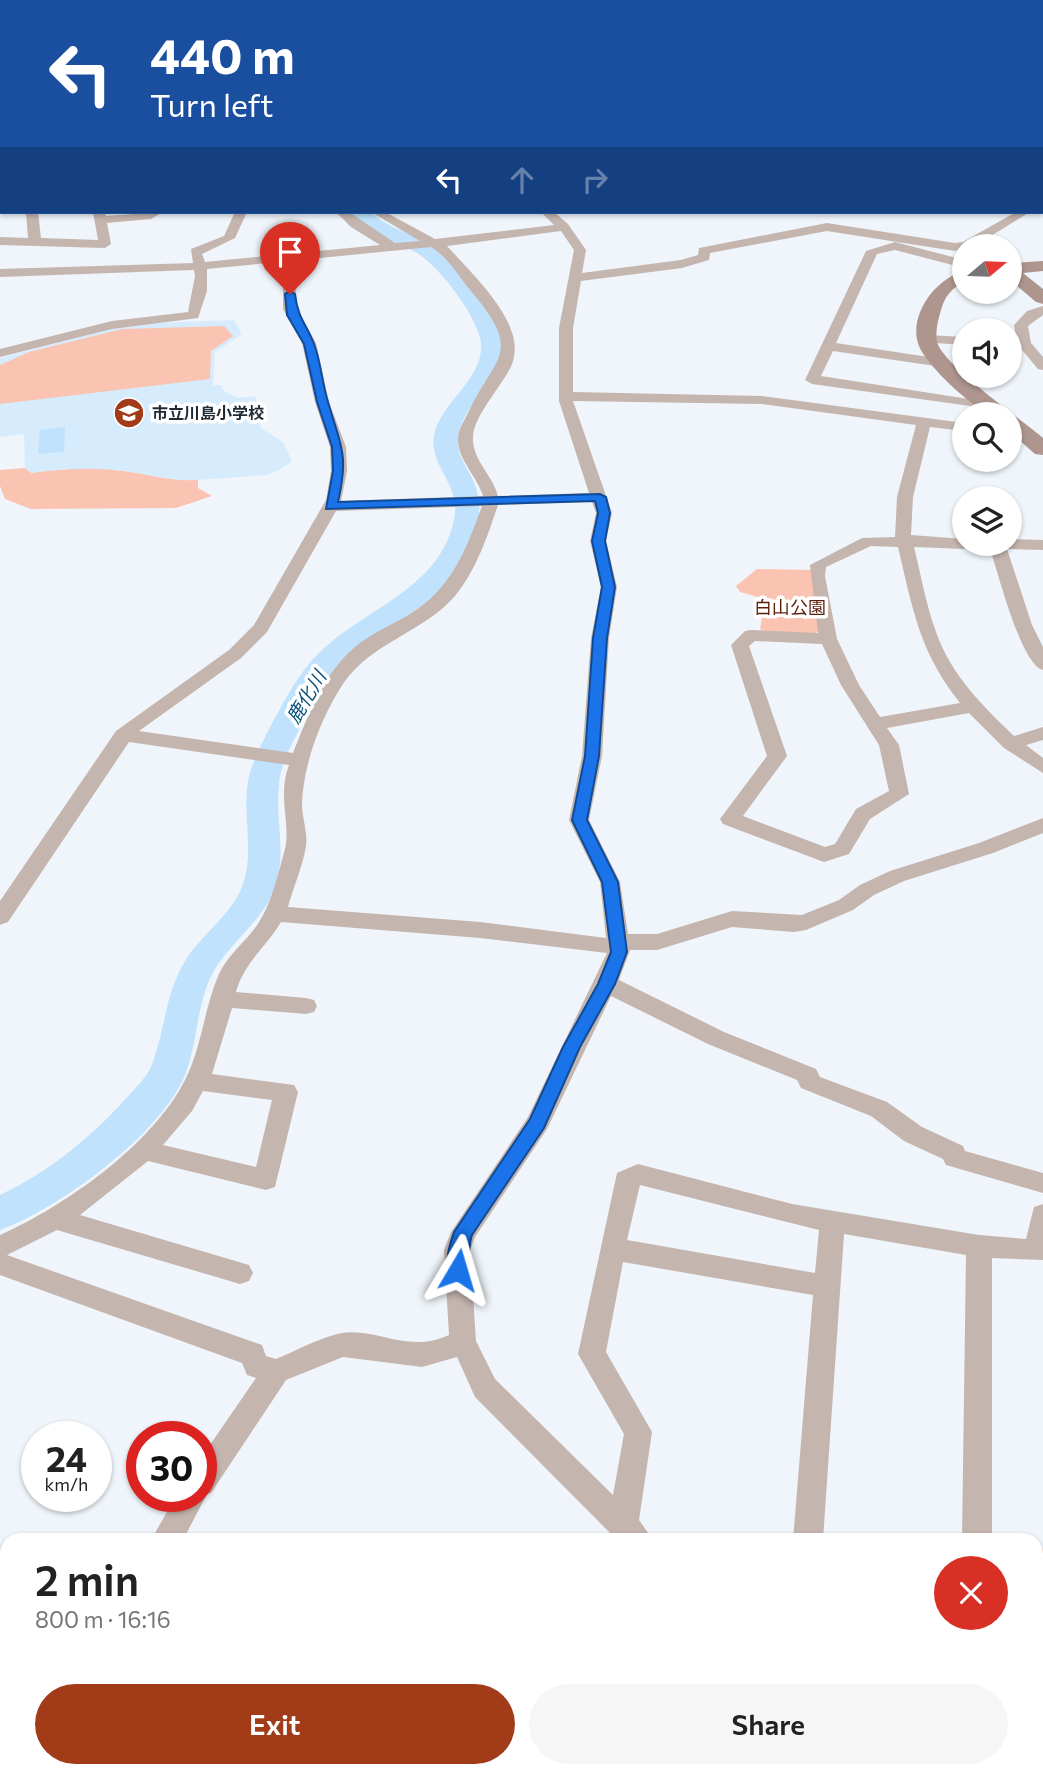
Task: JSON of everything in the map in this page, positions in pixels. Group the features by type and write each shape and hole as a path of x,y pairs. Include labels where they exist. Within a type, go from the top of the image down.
{"street":[{"path":"32,214 35,242"},
{"path":"0,241 105,244 100,216 153,214"},
{"path":"0,353 112,325 193,315 200,296 202,266 195,252 225,241 240,214"},
{"path":"344,214 355,224 394,245"},
{"path":"0,1247 56,1219 143,1150 182,1107 197,1081 238,960 262,935 275,914 296,845 292,787 296,760 317,716 346,665 367,646 435,604 457,582 472,557 492,501 485,480 466,451 465,435 479,405 503,369 508,355 505,328 462,270 442,248 380,214"},
{"path":"549,214 564,227 580,250 566,328 566,396 570,422 600,497 604,517 598,541 609,587 600,638 592,756 579,820 610,882 618,944 606,984 572,1047 538,1122 464,1232 457,1250 463,1341 485,1388 630,1532"},
{"path":"575,278 682,264 705,257 703,251 827,227 949,246 967,245 1021,214"},
{"path":"0,274 159,270 517,235 564,227"},
{"path":"952,261 895,246 872,251 813,379 952,405"},
{"path":"936,256 949,246"},
{"path":"0,917 123,735 250,642 261,628 331,506 339,471 338,447 322,402 309,344 290,309 289,279 283,258"},
{"path":"1022,269 1043,267"},
{"path":"1022,280 1043,298"},
{"path":"952,282 937,293 927,339 930,350 988,402"},
{"path":"1022,324 1032,314 1043,310"},
{"path":"927,339 952,340"},
{"path":"829,346 942,363"},
{"path":"1022,347 1043,366"},
{"path":"566,396 762,400 952,425"},
{"path":"924,421 905,497 905,543 933,648 950,678 973,707 1011,744 1043,767"},
{"path":"331,506 600,497"},
{"path":"828,639 751,635 740,645 777,756 730,819 824,855 842,849 863,814 899,794 889,745 850,685 828,639 817,576 818,565 868,541 952,544"},
{"path":"1022,545 1043,545"},
{"path":"1001,556 1023,625 1043,664"},
{"path":"875,724 973,707"},
{"path":"1011,744 1043,733"},
{"path":"123,735 296,760"},
{"path":"275,914 618,944 657,942 732,919 794,924 806,922 846,905 867,890 897,876 986,848 1043,825"},
{"path":"606,984 716,1038 808,1075 809,1082 879,1109 913,1134 954,1153 955,1158 1043,1183"},
{"path":"223,999 306,1006"},
{"path":"143,1150 266,1180 285,1092 197,1081"},
{"path":"630,1532 638,1432 592,1354 626,1180 638,1174 792,1215 979,1245 1037,1251 1043,1215"},
{"path":"56,1219 240,1273"},
{"path":"809,1533 832,1222"},
{"path":"977,1533 979,1245"},
{"path":"613,1249 827,1286"},
{"path":"0,1264 252,1354 257,1366 276,1371"},
{"path":"217,1459 276,1371 343,1345 422,1355 440,1352 463,1341"},
{"path":"170,1533 183,1512"}],"shaded area":[{"name":"市立川島小学校","path":"234,320 242,334 215,352 213,385 221,385 224,391 238,398 256,396 261,428 284,443 292,462 277,471 267,475 185,481 118,470 65,469 31,473 25,468 24,434 0,437 0,358 130,324"},
{"path":"65,427 64,452 38,454 40,430"}],"green space":[{"path":"224,326 233,336 211,351 210,379 0,404 0,365 29,352 122,329"},
{"path":"25,468 31,473 100,469 170,479 198,480 198,488 212,496 176,508 31,509 5,499 0,486 0,470"},
{"name":"白山公園","path":"757,569 811,570 820,630 814,634 769,634 760,629 765,599 740,592 736,586"}],"waterway":[{"name":"鹿化川","path":"0,1213 43,1191 82,1164 118,1133 165,1079 192,980 205,957 242,915 257,893 264,856 263,785 272,756 286,726 327,661 433,582 449,563 461,541 468,502 448,455 446,436 456,413 479,381 490,359 490,336 468,296 437,259 360,214"}],"place":[{"name":"市立川島小学校","path":"129,413"}],"route":[{"path":"290,294 290,309 309,344 322,402 338,447 339,471 331,506 600,497 604,513 598,541 609,587 600,638 592,756 579,820 610,882 619,952 538,1122 464,1232 457,1250 458,1270"}]}
